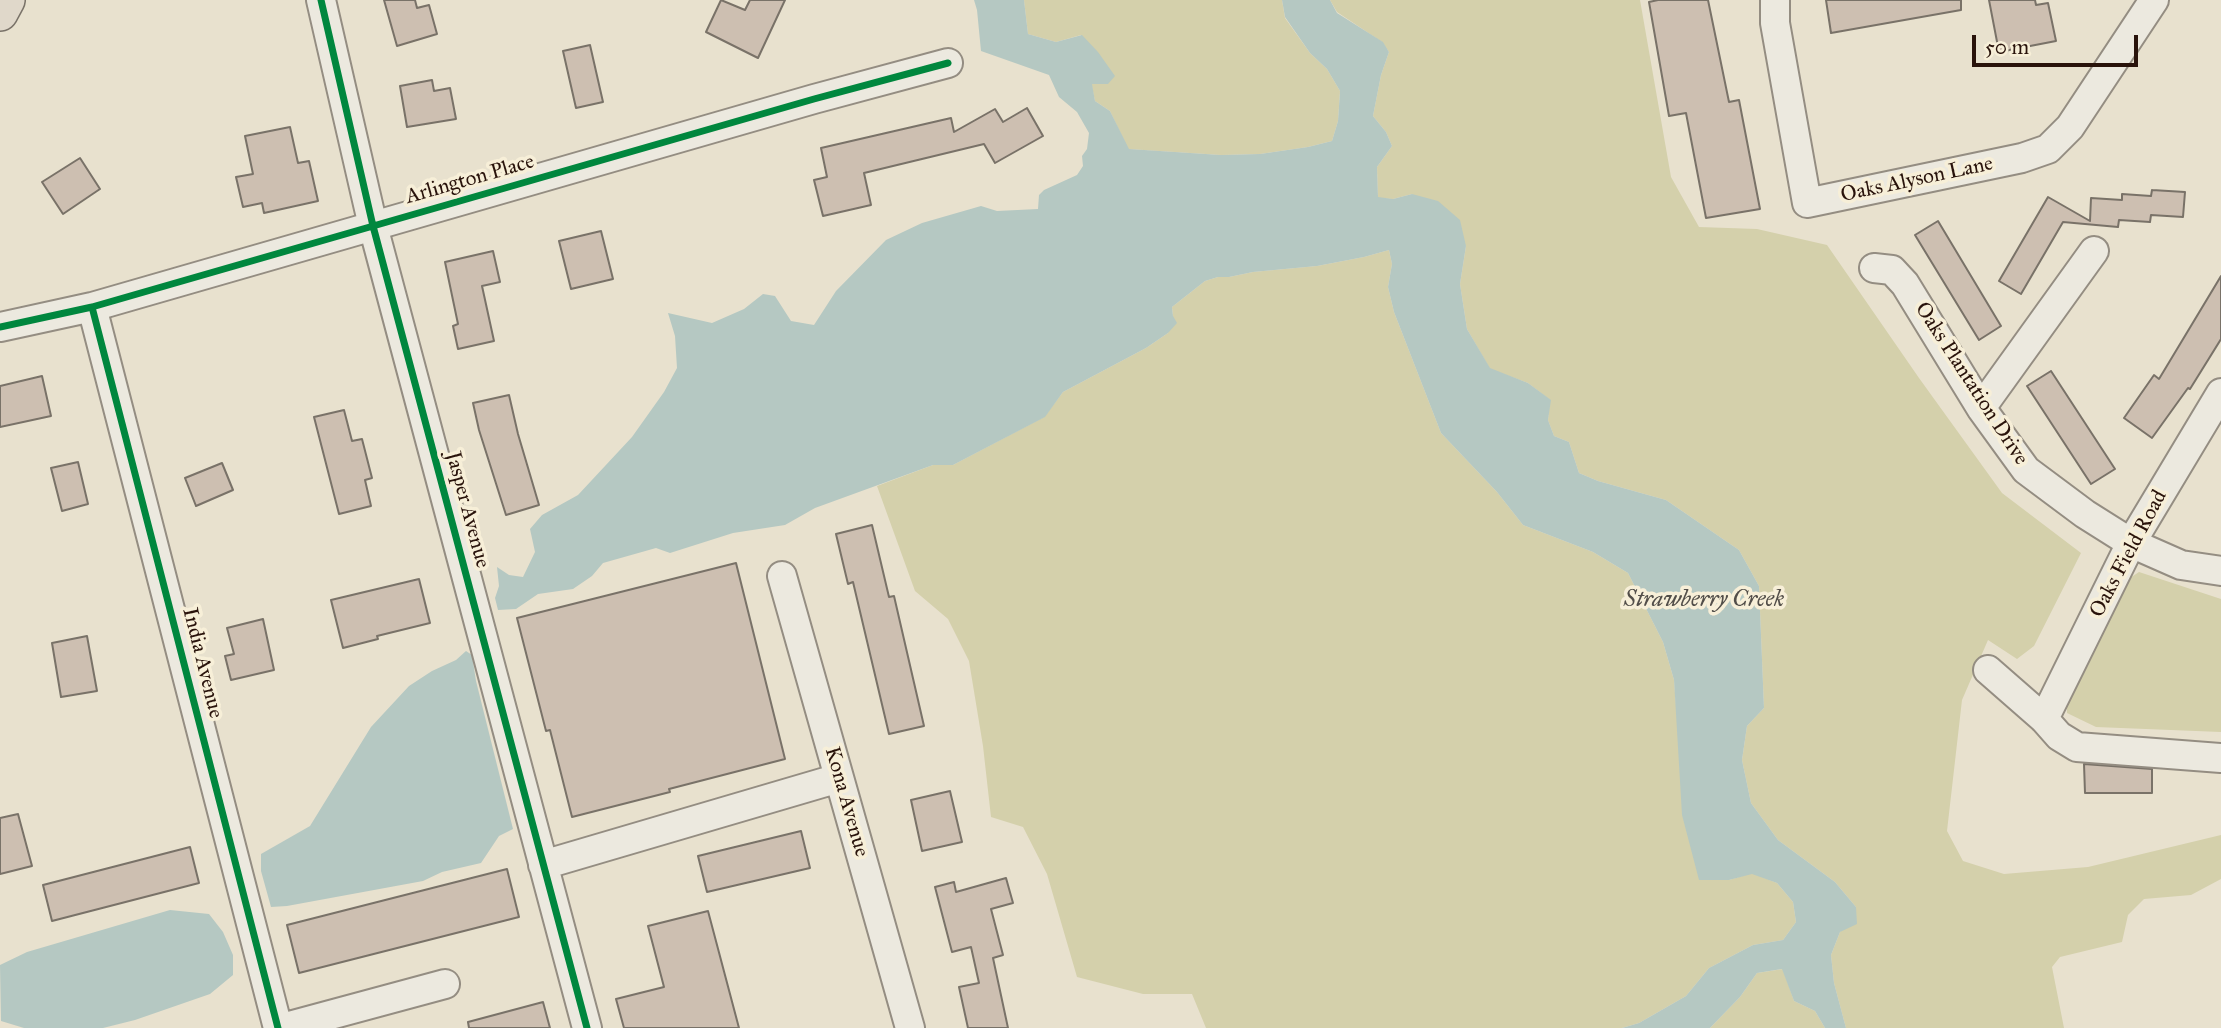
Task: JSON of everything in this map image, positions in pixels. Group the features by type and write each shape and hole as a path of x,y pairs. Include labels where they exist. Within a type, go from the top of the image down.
{"main road":[{"path":"0,13 7,0"}],"street":[{"name":"Jasper Avenue","path":"321,0 373,226 587,1028"},
{"name":"Oaks Alyson Lane","path":"1775,0 1775,23 1807,203 2022,158 2048,149 2070,127 2154,0"},
{"name":"Arlington Place","path":"0,327 92,307 814,99 948,63"},
{"path":"1981,408 2094,251"},
{"name":"Oaks Plantation Drive","path":"1874,268 1892,270 1905,284 1981,408 2026,470 2085,514 2131,543 2180,565 2221,571"},
{"name":"India Avenue","path":"92,307 280,1028"},
{"name":"Oaks Field Road","path":"2044,719 2131,543 2220,396"},
{"name":"Kona Avenue","path":"782,576 910,1028"},
{"path":"1987,670 2044,719 2059,736 2077,747 2221,758"},
{"path":"543,865 839,778"},
{"path":"280,1028 445,984"}],"shaded area":[{"path":"1024,0 1282,0 1285,18 1310,53 1327,69 1340,91 1338,121 1332,141 1260,154 1221,155 1128,149 1110,111 1095,101 1081,35 1056,42 1028,34"},
{"path":"1330,0 1640,0 1671,177 1699,227 1757,229 1827,245 2002,493 2081,553 2034,646 2017,659 1988,640 1962,700 1947,831 1963,861 2004,874 2088,867 2221,835 2221,879 2191,895 2144,899 2128,915 2122,942 2060,957 2052,967 2064,1028 1846,1028 1834,983 1831,955 1840,932 1856,907 1835,882 1778,840 1751,803 1742,760 1747,726 1764,708 1759,586 1739,550 1666,500 1579,473 1569,442 1554,436 1548,420 1550,400 1528,383 1490,369 1467,329 1460,284 1466,246 1412,194 1393,199 1378,198 1377,167 1392,146 1386,132 1373,116 1381,75 1389,52 1382,42 1337,12"},
{"path":"1389,250 1392,264 1388,287 1394,312 1441,433 1497,492 1523,525 1593,552 1628,573 1663,642 1674,680 1678,730 1729,880 1752,873 1777,883 1793,902 1796,922 1783,940 1753,945 1709,968 1686,996 1639,1023 1622,1028 1206,1028 1192,994 1143,994 1077,977 1047,874 1023,827 991,817 969,661 948,619 915,591 877,486 933,465 953,465 1044,417 1063,392 1146,348 1168,333 1173,316 1172,307 1205,281 1253,272 1317,266"},
{"path":"2139,572 2221,599 2221,732 2096,727 2067,713 2067,698 2127,580"},
{"path":"1783,969 1794,1001 1815,1011 1825,1028 1710,1028 1740,997 1757,973"}],"water":[{"name":"Strawberry Creek","path":"974,0 1024,0 1028,34 1056,42 1082,35 1115,76 1108,84 1092,84 1095,101 1110,111 1129,149 1221,155 1260,154 1332,141 1338,121 1340,91 1327,69 1310,53 1285,17 1282,0 1330,0 1337,13 1383,42 1389,52 1381,75 1373,116 1386,132 1392,146 1377,167 1378,197 1393,199 1412,194 1438,201 1460,220 1466,246 1460,284 1467,329 1490,368 1528,383 1551,400 1548,420 1554,436 1569,442 1579,473 1666,500 1739,550 1759,586 1764,708 1747,726 1742,760 1751,803 1778,840 1835,882 1856,907 1857,924 1840,932 1831,955 1834,983 1846,1028 1825,1028 1815,1011 1794,1001 1782,969 1757,973 1740,997 1710,1028 1622,1028 1639,1023 1686,996 1709,968 1753,945 1783,940 1796,922 1793,902 1777,883 1752,874 1729,880 1699,880 1682,815 1674,680 1663,642 1628,573 1593,552 1523,525 1497,492 1441,433 1394,312 1388,287 1392,264 1389,250 1317,266 1253,272 1205,281 1172,307 1177,323 1168,333 1146,348 1063,392 1045,417 953,465 933,465 815,508 785,525 733,533 670,553 656,548 603,563 592,576 573,589 538,594 516,609 498,610 495,598 499,586 497,567 509,575 523,577 535,552 530,529 542,515 578,495 632,437 664,392 677,368 675,336 668,313 712,323 744,309 763,294 775,296 791,321 814,325 836,291 886,240 922,223 981,206 997,211 1038,209 1039,195 1044,190 1077,175 1083,166 1082,156 1087,149 1089,133 1077,112 1059,97 1049,75 981,51"},
{"path":"466,651 472,655 513,829 499,836 481,863 442,872 423,881 271,907 261,871 261,854 310,826 371,727 409,686 456,660"},
{"path":"170,910 209,914 223,932 233,955 233,975 210,994 103,1028 24,1028 1,1021 0,965 27,952"}],"building":[{"path":"384,0 415,0 417,8 429,5 437,34 397,46"},
{"path":"721,0 745,10 750,0 785,0 758,58 706,32"},
{"path":"1708,0 1729,102 1739,100 1760,209 1706,218 1686,113 1669,116 1649,2"},
{"path":"1826,0 1961,0 1961,10 1831,33"},
{"path":"1989,0 2035,0 2036,5 2048,3 2056,41 1999,52"},
{"path":"590,45 603,102 576,108 563,51"},
{"path":"432,80 434,91 450,88 456,119 407,127 400,86"},
{"path":"1027,108 1043,136 995,163 984,144 864,173 871,205 823,216 814,180 827,177 821,148 951,118 954,132 995,109 1003,122"},
{"path":"290,127 298,163 309,161 318,201 264,213 262,203 243,207 236,177 253,174 245,136"},
{"path":"80,158 100,189 63,214 42,182"},
{"path":"2152,190 2185,192 2183,217 2151,215 2150,222 2119,220 2118,227 2063,222 2021,294 1999,281 2048,197 2090,221 2091,198 2122,200 2122,194 2151,196"},
{"path":"1938,221 2001,326 1979,340 1915,235"},
{"path":"601,231 613,279 571,289 559,241"},
{"path":"493,251 500,282 482,286 494,341 458,349 453,326 458,324 445,262"},
{"path":"2221,276 2221,339 2190,389 2188,388 2152,438 2124,418 2154,375 2159,379"},
{"path":"2051,371 2115,469 2091,484 2027,386"},
{"path":"42,376 51,416 0,427 0,386"},
{"path":"509,395 539,505 506,515 473,403"},
{"path":"344,410 352,441 362,439 372,478 365,480 371,506 339,514 314,417"},
{"path":"78,462 88,504 62,511 51,468"},
{"path":"222,463 233,490 196,506 185,478"},
{"path":"872,525 889,597 894,596 924,726 889,734 853,582 848,584 836,534"},
{"path":"736,563 785,759 572,817 550,730 546,731 517,618"},
{"path":"419,579 430,623 377,636 378,639 343,648 331,600"},
{"path":"263,619 274,670 231,680 225,656 234,654 227,628"},
{"path":"87,636 97,691 61,697 52,643"},
{"path":"2084,764 2152,769 2152,793 2085,793"},
{"path":"950,791 962,842 922,851 911,800"},
{"path":"18,814 32,866 0,874 0,818"},
{"path":"801,831 810,868 707,892 698,856"},
{"path":"190,847 199,883 52,921 43,885"},
{"path":"507,869 519,917 299,973 287,925"},
{"path":"1006,878 1013,903 991,909 1003,955 993,958 1008,1028 968,1028 959,987 979,983 971,947 952,952 935,887 954,882 956,892"},
{"path":"708,911 739,1028 624,1028 616,999 664,987 648,926"},
{"path":"543,1002 550,1028 469,1028 468,1022"}],"cycle path":[{"path":"321,0 373,226 587,1028"},
{"path":"0,327 92,307 814,99 948,63"},
{"path":"92,307 278,1028"}]}
